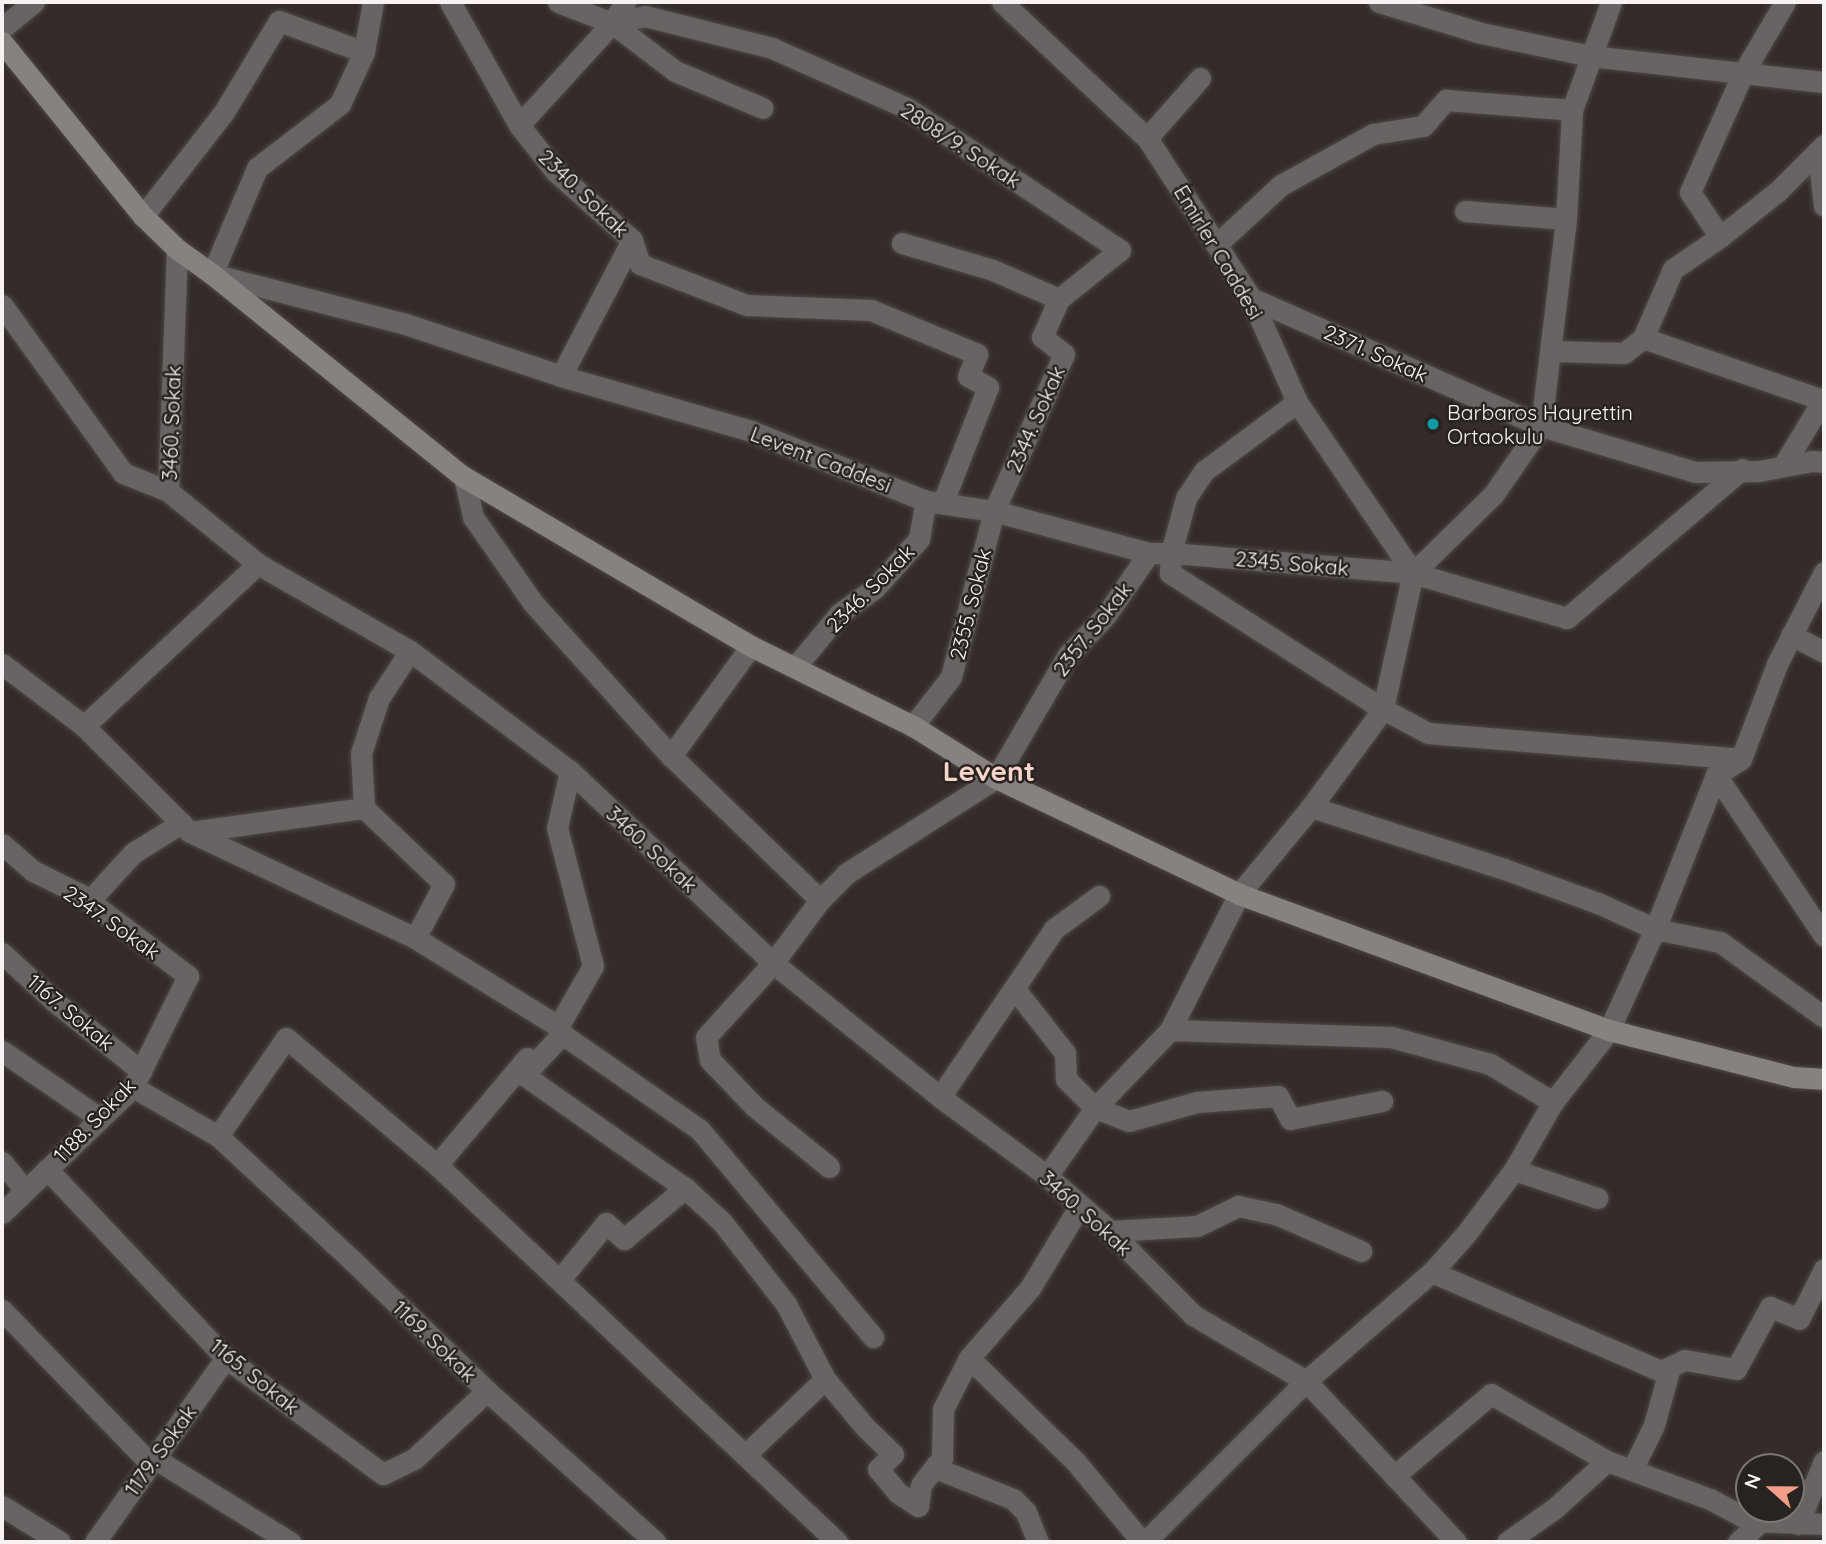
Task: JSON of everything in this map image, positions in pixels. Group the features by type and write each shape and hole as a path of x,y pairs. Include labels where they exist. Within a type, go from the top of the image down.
{"street":[{"path":"2,28 34,2"},
{"path":"212,274 257,168 340,104 364,52 373,2"},
{"name":"2340. Sokak","path":"450,2 519,125 556,172 632,240 640,264 747,305 871,310 977,354"},
{"path":"558,2 612,23 675,71 763,108"},
{"path":"519,125 612,23 625,2"},
{"name":"Emirler Caddesi","path":"1002,2 1147,138 1251,298 1297,402 1413,573"},
{"path":"1379,2 1481,33 1591,55 1824,82"},
{"path":"1047,1176 1095,1108 1170,1030 1239,894 1311,807 1383,709 1413,573 1493,495 1541,426 1566,219 1572,110 1611,2"},
{"path":"1720,237 1690,192 1744,73 1785,2"},
{"name":"2808/9. Sokak","path":"612,23 645,16 772,48 907,108 1120,250 1059,299"},
{"path":"143,216 224,112 279,21 364,52"},
{"path":"2,42 143,216 177,249 212,274 464,477 751,646 913,726 996,778 1239,894 1609,1030 1794,1077 1824,1079"},
{"path":"1147,138 1200,78"},
{"path":"1217,244 1281,185 1373,134 1423,126 1446,100 1572,110"},
{"path":"1552,351 1624,353 1643,338 1673,269 1720,237 1778,191 1821,148"},
{"path":"1821,148 1824,206"},
{"path":"1465,211 1566,219"},
{"path":"561,376 632,240"},
{"path":"902,243 993,270 1059,299"},
{"name":"3460. Sokak","path":"177,249 168,491 258,564 410,651 570,771 772,963 940,1097 1047,1176 1079,1207 1110,1231 1193,1315 1306,1381 1456,1542"},
{"name":"Levent Caddesi","path":"212,274 395,320 561,376 751,431 935,501 994,510 1149,553 1171,553"},
{"name":"2371. Sokak","path":"1251,298 1541,426 1695,471 1759,471 1812,461 1824,462"},
{"name":"2344. Sokak","path":"994,510 1064,354 1042,337 1059,299"},
{"path":"2,305 123,473 168,491"},
{"path":"1643,338 1824,399 1783,466"},
{"name":"2346. Sokak","path":"796,666 840,614 875,588 919,540 988,387 968,376 977,354"},
{"path":"1297,402 1204,471 1186,498 1171,553 1170,573 1383,709 1428,733 1741,759"},
{"name":"2345. Sokak","path":"1171,553 1413,573 1567,618 1742,469"},
{"path":"464,477 473,517 533,603 671,756 820,900"},
{"name":"2355. Sokak","path":"913,726 951,677 994,510"},
{"name":"2357. Sokak","path":"996,778 1068,655 1106,615 1149,553"},
{"path":"84,726 258,564"},
{"path":"970,1358 1075,1461 1144,1542 1306,1381 1432,1272 1465,1235 1514,1170 1553,1102 1609,1030 1655,929 1716,775 1741,759 1777,664 1824,572"},
{"path":"1791,635 1824,652"},
{"path":"671,756 751,646"},
{"path":"410,651 379,698 361,753 364,808 444,884 415,938"},
{"path":"2,664 84,726 185,827 415,938 558,1028 700,1130 873,1337"},
{"path":"570,771 557,828 593,966 558,1028 524,1075 685,1188 722,1222 786,1304 825,1379 865,1427 894,1454 878,1469 898,1493 918,1506 921,1485 942,1458 943,1409 970,1358 1030,1287 1079,1207"},
{"path":"1716,775 1824,936"},
{"path":"829,1167 754,1106 710,1060 706,1037 772,963 820,900 847,873 996,778"},
{"path":"1311,807 1504,869 1598,903 1655,929 1720,942 1824,1017"},
{"path":"89,901 133,853 185,827 364,808"},
{"name":"2347. Sokak","path":"2,844 33,871 89,901 188,976"},
{"path":"940,1097 1054,929 1099,896"},
{"name":"1167. Sokak","path":"2,953 137,1079 219,1136"},
{"name":"1188. Sokak","path":"2,1213 137,1079 188,976"},
{"path":"1014,988 1065,1053 1066,1079 1095,1108 1129,1121 1197,1102 1278,1096 1290,1119 1382,1101"},
{"path":"437,1165 558,1028"},
{"path":"1170,1030 1391,1037 1490,1064 1553,1102"},
{"path":"219,1136 286,1038 437,1165 561,1278 837,1542"},
{"path":"2,1051 98,1117"},
{"name":"1169. Sokak","path":"219,1136 487,1391 655,1542"},
{"path":"2,1162 25,1190"},
{"name":"1165. Sokak","path":"47,1169 226,1358 383,1474 414,1459 487,1391"},
{"path":"1514,1170 1597,1198"},
{"path":"561,1278 606,1223 624,1239 685,1188"},
{"path":"1110,1231 1197,1226 1238,1206 1276,1214 1361,1251"},
{"path":"1432,1272 1661,1371 1685,1360 1736,1369 1770,1307 1798,1320 1824,1269"},
{"path":"2,1310 152,1461 290,1542"},
{"name":"1179. Sokak","path":"95,1542 226,1358"},
{"path":"1632,1470 1654,1425 1670,1367"},
{"path":"745,1455 825,1379"},
{"path":"1394,1476 1492,1394 1607,1461 1710,1499 1735,1512"},
{"path":"1507,1542 1555,1508 1607,1461"},
{"path":"1768,1523 1815,1529 1824,1461"},
{"path":"937,1464 938,1469 1013,1499 1026,1511 1038,1542"},
{"path":"2,1506 60,1542"},
{"path":"1738,1542 1759,1523"}],"place":[{"name":"Barbaros Hayrettin Ortaokulu","path":"1433,424"}],"district":[{"name":"Levent","path":"989,771"}]}
